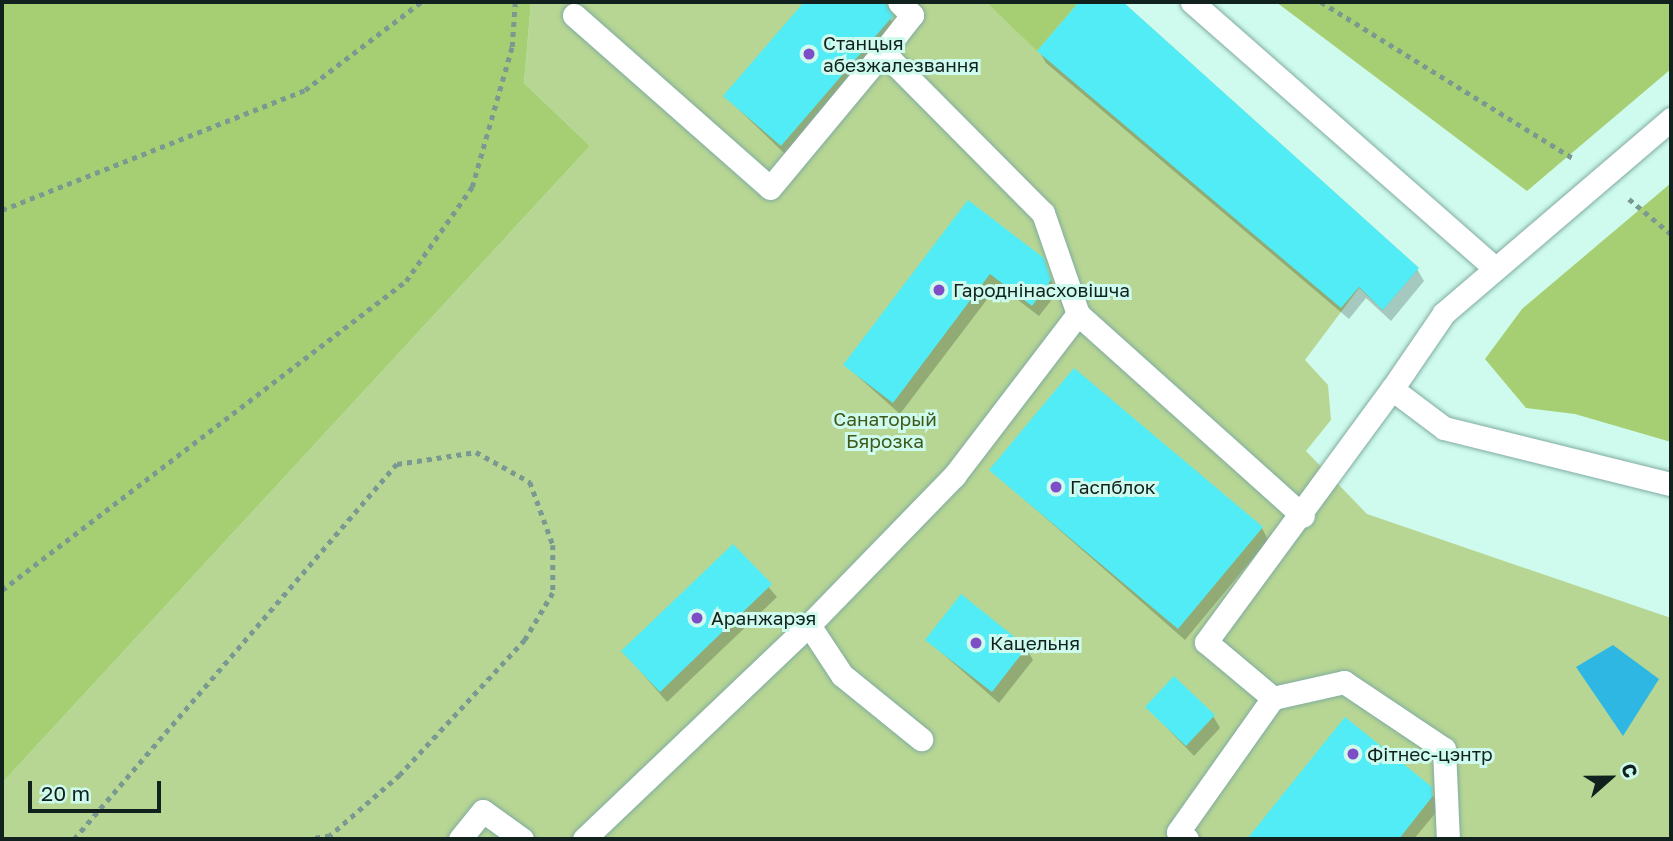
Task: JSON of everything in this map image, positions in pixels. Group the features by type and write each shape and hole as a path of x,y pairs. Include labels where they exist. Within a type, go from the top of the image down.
{"lane":[{"path":"574,15 770,188 912,15 899,2"},
{"path":"1192,2 1495,268"},
{"path":"883,52 1043,214 1079,314 1304,516"},
{"path":"1273,698 1206,642 1304,516 1444,313 1671,119"},
{"path":"584,839 809,625 954,476 1079,314"},
{"path":"1392,389 1444,428 1671,484"},
{"path":"809,625 842,674 921,739"},
{"path":"1187,839 1178,832 1273,698 1344,682 1444,749 1448,839"},
{"path":"460,839 483,811 522,839"}],"path":[{"path":"2,210 305,90 421,2"},
{"path":"2,590 406,281 471,187 512,47 515,2"},
{"path":"1321,2 1605,178 1671,234"},
{"path":"74,839 397,464 476,452 530,482 553,545 553,593 525,640 400,775 330,836 312,839"}],"green space":[{"path":"2,2 531,2 524,83 590,146 2,783"},
{"name":"Санаторый Бярозка","path":"531,2 986,2 1037,50 1079,2 1123,2 1419,268 1383,310 1359,288 1305,360 1328,385 1331,420 1306,451 1367,514 1671,618 1671,839 2,839 2,783 590,146 524,83"},
{"path":"986,2 1079,2 1037,51"},
{"path":"1276,2 1671,2 1671,69 1527,191"},
{"path":"1671,183 1671,442 1575,414 1526,408 1485,359 1522,309"}],"water":[{"path":"1613,645 1659,679 1623,736 1576,667"}],"building":[{"name":"Станцыя абезжалезвання","path":"804,2 885,2 893,16 781,146 723,96"},
{"path":"1079,2 1123,2 1419,268 1383,310 1359,287 1341,308 1037,51"},
{"name":"Гароднінасховішча","path":"968,200 1044,258 1051,280 1032,306 990,274 893,403 843,365"},
{"name":"Гаспблок","path":"1074,368 1263,527 1178,629 989,470"},
{"name":"Аранжарэя","path":"733,544 772,584 660,692 621,651"},
{"name":"Кацельня","path":"961,594 1027,647 992,692 925,640"},
{"path":"1174,676 1215,715 1186,746 1145,707"},
{"name":"Фітнес-цэнтр","path":"1345,717 1432,787 1432,797 1399,839 1247,839"}],"place":[{"name":"Станцыя абезжалезвання","path":"809,54"},
{"name":"Гароднінасховішча","path":"939,290"},
{"name":"Гаспблок","path":"1056,487"},
{"name":"Аранжарэя","path":"697,618"},
{"name":"Кацельня","path":"976,643"},
{"name":"Фітнес-цэнтр","path":"1353,754"}]}
